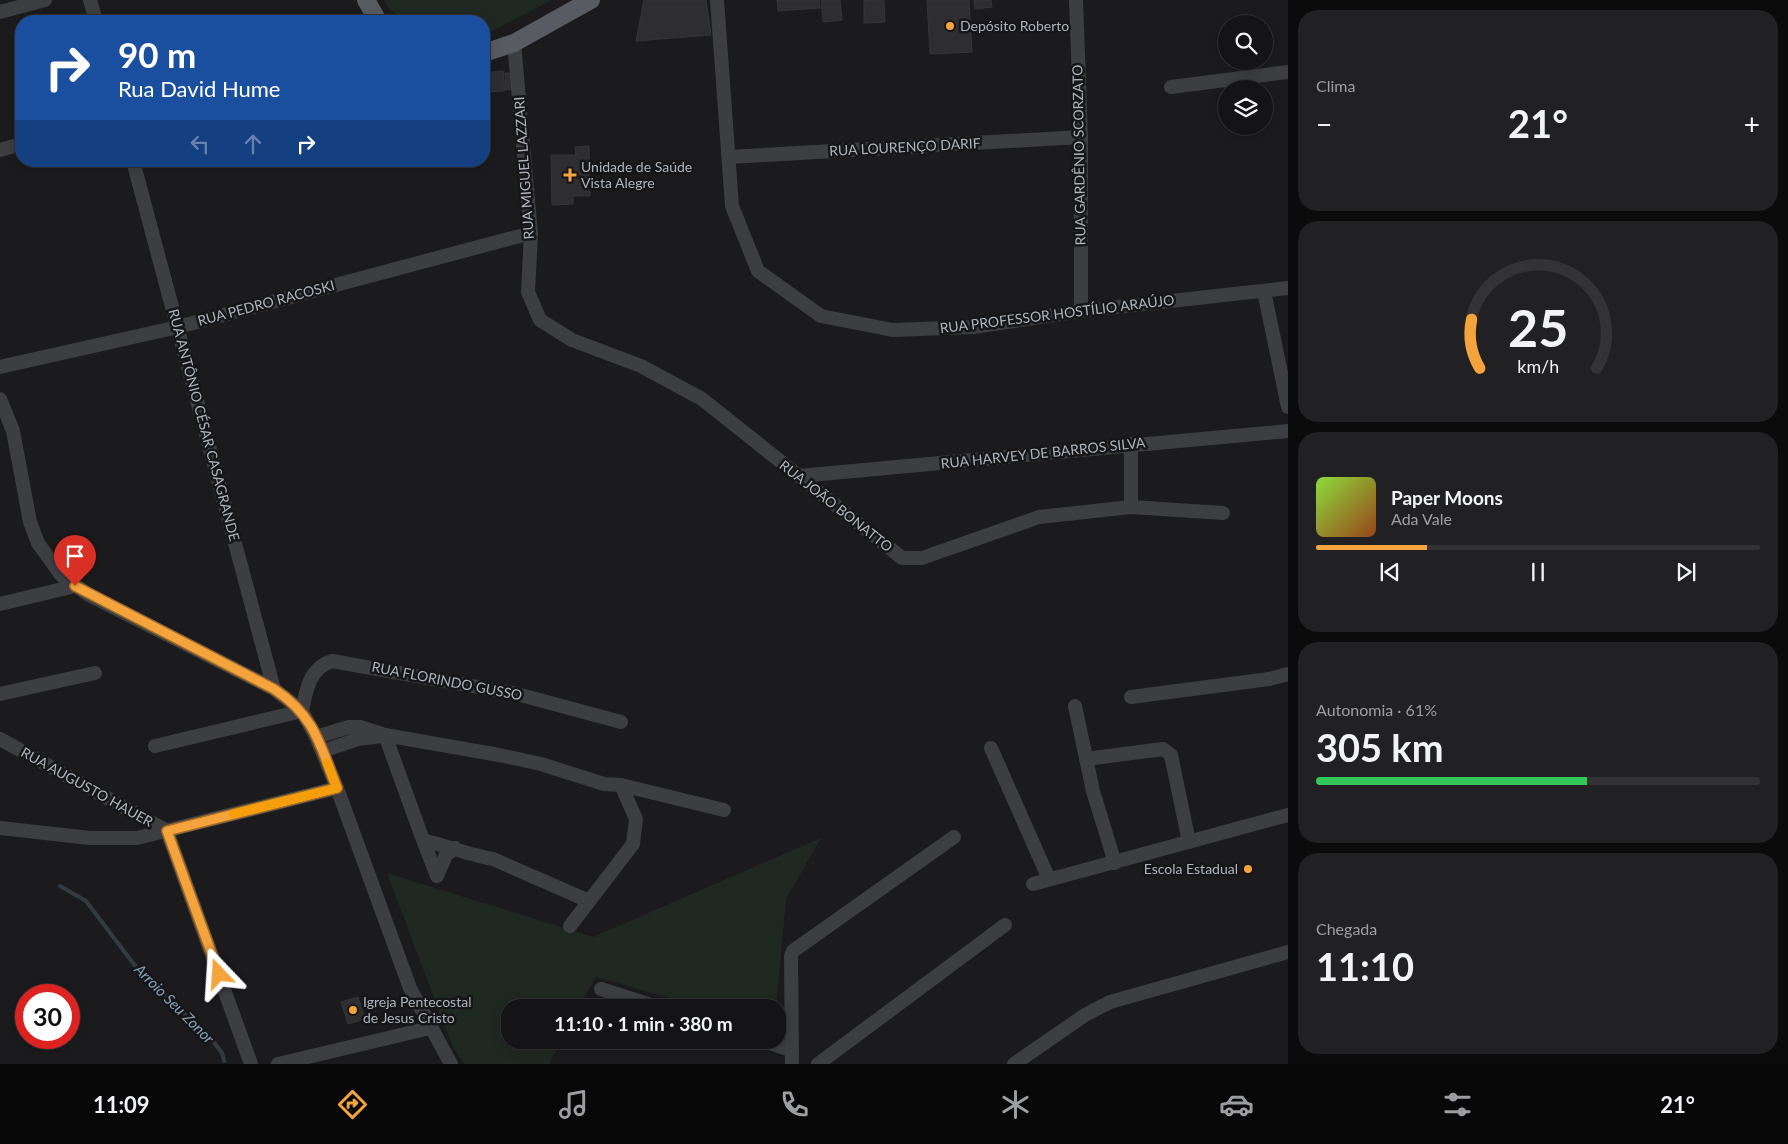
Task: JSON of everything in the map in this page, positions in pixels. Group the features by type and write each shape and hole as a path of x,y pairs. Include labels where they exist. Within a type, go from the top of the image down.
{"main road":[{"path":"366,0 375,15"},
{"path":"490,51 514,43 591,0"}],"street":[{"path":"0,12 45,0"},
{"path":"90,0 94,15"},
{"name":"RUA PROFESSOR HOSTÍLIO ARAÚJO","path":"717,0 732,206 758,271 821,316 893,330 973,327 1081,311 1288,288"},
{"name":"RUA GARDÊNIO SCORZATO","path":"1076,0 1081,137 1081,311"},
{"name":"RUA MIGUEL LAZZARI","path":"514,43 531,233 528,292 540,320"},
{"path":"1171,87 1288,72"},
{"name":"RUA LOURENÇO DARIF","path":"729,157 1081,137"},
{"path":"0,150 15,146"},
{"name":"RUA ANTÔNIO CÉSAR CASAGRANDE","path":"135,167 274,689"},
{"name":"RUA PEDRO RACOSKI","path":"0,367 178,327 531,233"},
{"path":"1264,291 1288,407"},
{"name":"RUA JOÃO BONATTO","path":"540,320 572,340 641,366 702,399 902,558 922,558 1039,517 1131,507 1223,513"},
{"path":"0,399 13,431 25,502 38,542 49,560 75,586 274,689 302,711 323,751 401,968 430,1028 451,1064"},
{"name":"RUA HARVEY DE BARROS SILVA","path":"799,476 1131,444 1288,432"},
{"path":"1131,444 1131,507"},
{"path":"0,604 75,586"},
{"name":"RUA FLORINDO GUSSO","path":"302,711 306,690 316,670 327,662 337,661 517,694 621,722"},
{"path":"0,694 95,673"},
{"path":"1131,696 1269,679 1288,674"},
{"path":"1075,706 1093,791 1115,862"},
{"path":"154,746 302,711"},
{"path":"316,737 354,726 385,735 467,747 541,764 604,784 621,785 724,810"},
{"path":"323,751 358,739 385,735"},
{"path":"385,735 437,876 446,856 455,848"},
{"name":"RUA AUGUSTO HAUER","path":"0,739 167,831 251,1064"},
{"path":"990,748 1049,879"},
{"path":"1086,759 1163,749 1171,755 1189,842"},
{"path":"570,926 627,853 634,837 636,819 621,785"},
{"path":"0,828 90,838 137,838 337,788"},
{"path":"1032,884 1288,815"},
{"path":"776,1049 791,1057 792,951 954,837"},
{"path":"423,840 513,866 589,901"},
{"path":"818,1064 1005,925"},
{"path":"1014,1064 1085,1015 1110,1002 1288,952"},
{"path":"601,989 632,999"},
{"path":"281,1064 430,1028"}],"shaded area":[{"path":"384,0 552,0 490,32 490,15 398,15 388,8"},
{"path":"821,838 786,899 777,999 673,999 596,977 584,999 501,999 501,1049 557,1049 549,1064 464,1064 452,1045 387,873 593,937"}],"building":[{"path":"644,0 706,0 711,35 636,41"},
{"path":"777,0 819,0 820,8 778,11"},
{"path":"821,0 840,0 842,20 823,22"},
{"path":"864,0 884,0 885,22 864,23"},
{"name":"Depósito Roberto","path":"927,0 969,0 972,52 930,54"},
{"path":"974,0 991,0 992,7 975,9"},
{"path":"503,71 505,91 490,92 490,72"},
{"path":"505,73 513,73 514,89 506,90"},
{"name":"Unidade de Saúde Vista Alegre","path":"589,146 590,196 573,196 573,204 552,205 551,155 576,155 575,147"},
{"name":"Igreja Pentecostal de Jesus Cristo","path":"358,997 365,1019 348,1024 341,1002"}],"waterway":[{"name":"Arroio Seu Zonor","path":"60,886 86,901 139,971 213,1041 222,1053 224,1061"}],"slow traffic":[{"path":"233,814 337,788 327,763"}],"place":[{"name":"Depósito Roberto","path":"950,26"},
{"name":"Unidade de Saúde Vista Alegre","path":"570,175"},
{"name":"Escola Estadual","path":"1248,869"},
{"name":"Igreja Pentecostal de Jesus Cristo","path":"353,1010"}],"route":[{"path":"75,586 274,689 290,700 302,711 310,723 337,788 167,831 219,974"}]}
